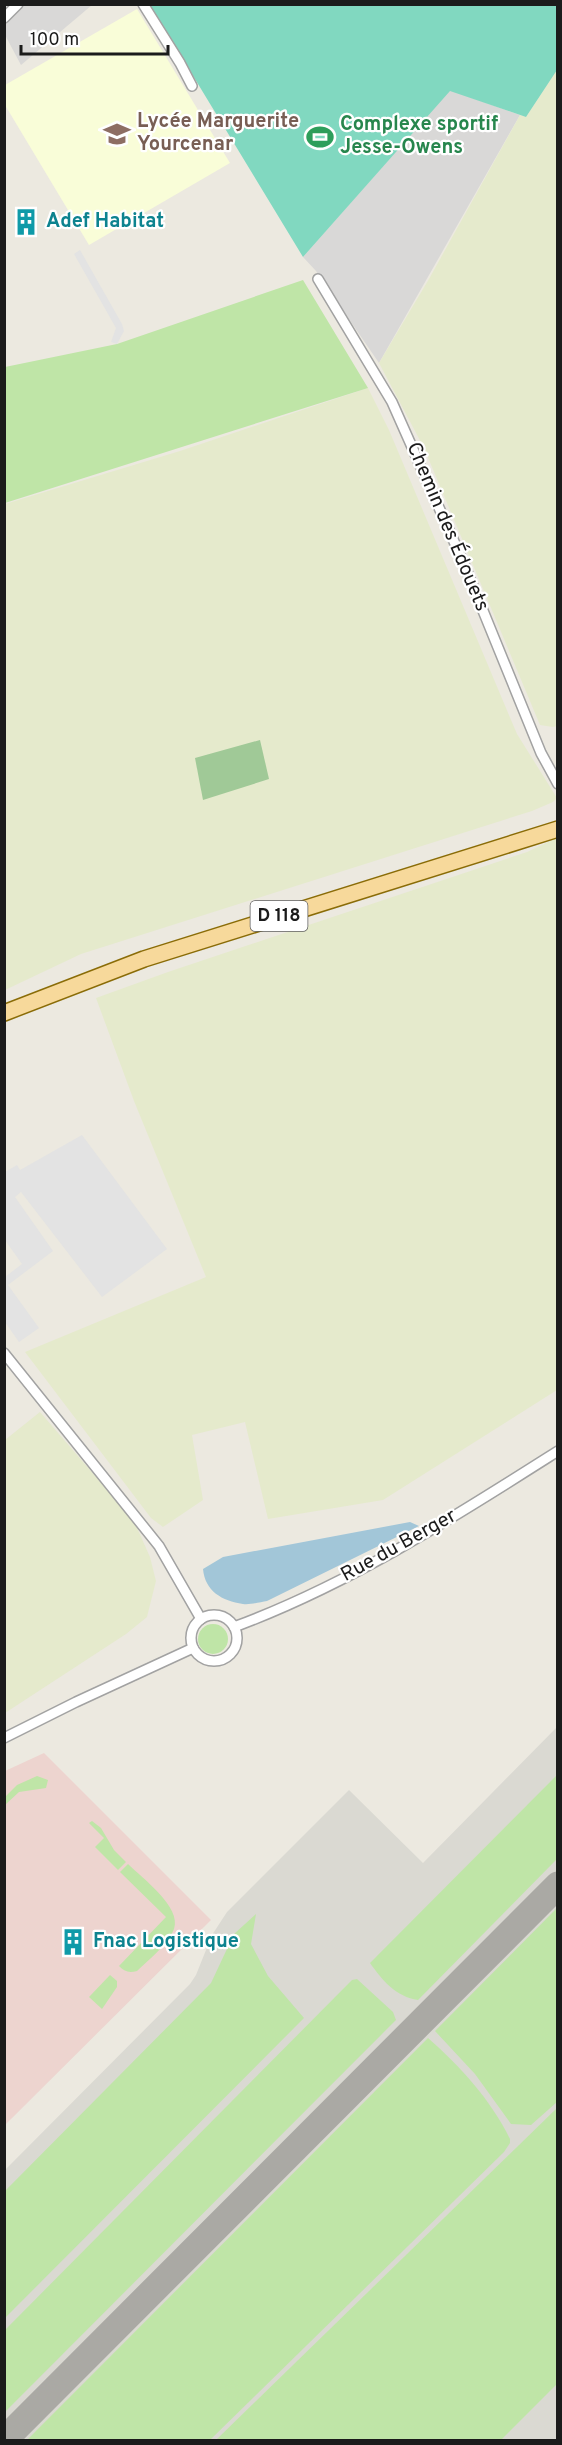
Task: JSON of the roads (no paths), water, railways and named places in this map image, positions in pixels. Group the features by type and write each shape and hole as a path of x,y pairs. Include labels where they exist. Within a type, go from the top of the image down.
{"main road":[{"path":"512,843 515,837 521,834 558,822"},
{"name":"D 118","path":"4,1013 144,959 558,829"}],"street":[{"path":"4,18 18,4"},
{"path":"143,4 192,86"},
{"name":"Chemin des Édouets","path":"318,279 392,402 464,564 541,753 558,784"},
{"path":"4,1353 159,1546 201,1619"},
{"name":"Rue du Berger","path":"234,1627 277,1610 414,1541 558,1451"},
{"path":"216,1615 228,1620 234,1627 237,1635 236,1647 224,1659 206,1660 193,1648 192,1630 201,1619 216,1615"},
{"path":"4,1738 193,1648"}],"water":[{"path":"410,1522 419,1526 267,1601 252,1604 235,1603 216,1594 204,1577 203,1569 223,1557"}],"place":[{"name":"Lycée Marguerite Yourcenar","path":"117,134"},
{"name":"Complexe sportif Jesse-Owens","path":"320,137"},
{"name":"Adef Habitat","path":"26,222"},
{"name":"Fnac Logistique","path":"73,1942"}]}
